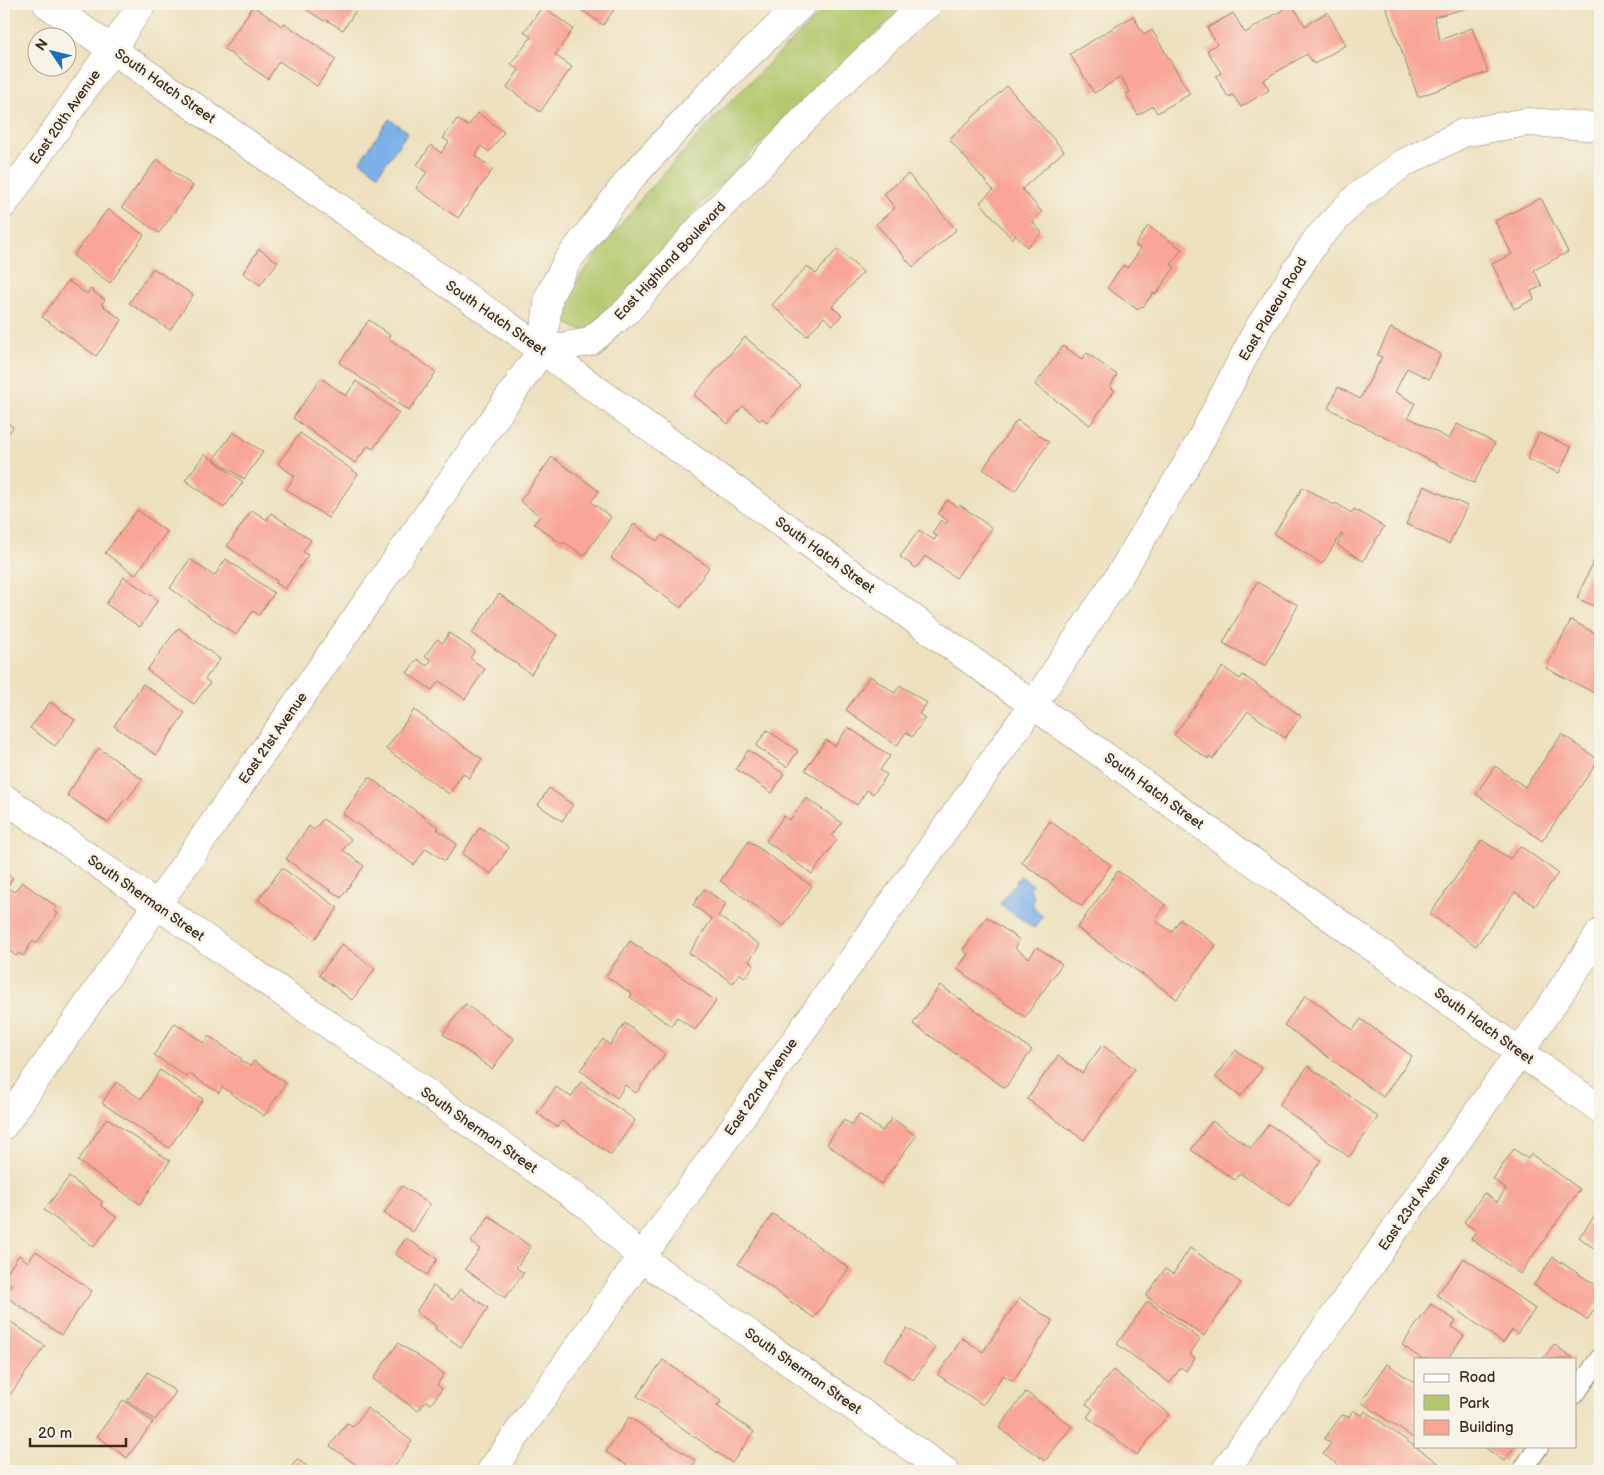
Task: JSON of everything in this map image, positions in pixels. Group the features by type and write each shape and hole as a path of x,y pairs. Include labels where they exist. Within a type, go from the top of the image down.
{"street":[{"name":"South Hatch Street","path":"47,4 542,350 1600,1110"},
{"name":"East 20th Avenue","path":"4,204 142,4"},
{"path":"542,350 549,296 568,260 630,179 726,76 802,4"},
{"name":"East Highland Boulevard","path":"542,350 589,342 628,310 702,226 816,107 902,25 928,4"},
{"name":"East Plateau Road","path":"1033,704 1119,576 1196,449 1258,329 1317,239 1358,196 1404,164 1463,133 1528,122 1600,127"},
{"name":"East 21st Avenue","path":"4,1126 542,350"},
{"name":"East 22nd Avenue","path":"491,1471 1033,704"},
{"name":"South Sherman Street","path":"4,798 590,1207 641,1258 946,1471"},
{"name":"East 23rd Avenue","path":"1225,1471 1520,1052 1600,933"}],"lane":[{"path":"1576,1393 1600,1358"},
{"path":"1522,1471 1538,1448"}],"green space":[{"path":"829,4 910,4 884,25 781,123 695,210 600,325 593,329 584,330 574,327 566,321 560,307 564,297 644,195 716,116"}],"water":[{"path":"389,119 408,132 378,174 360,161"},
{"path":"1020,876 1032,884 1030,889 1034,896 1033,905 1043,915 1034,928 1000,904"}],"building":[{"path":"298,4 360,4 343,30 326,20 324,21"},
{"path":"574,4 618,4 603,25"},
{"path":"1292,4 1305,26 1327,12 1346,45 1314,64 1307,54 1263,80 1269,90 1241,107 1233,95 1228,97 1216,76 1221,73 1207,50 1217,44 1207,28 1233,13 1245,33"},
{"path":"1385,4 1467,4 1468,8 1434,17 1440,40 1472,28 1488,72 1418,97"},
{"path":"253,6 282,26 284,23 336,59 317,86 279,61 268,79 224,49"},
{"path":"543,6 573,29 555,55 572,67 540,112 507,87 519,70 511,64 531,37 524,32"},
{"path":"1133,16 1144,35 1152,30 1190,94 1157,113 1153,106 1138,115 1126,94 1130,92 1121,77 1094,93 1070,54"},
{"path":"1007,86 1064,151 1022,189 1042,212 1032,221 1042,233 1027,247 1016,235 1012,239 980,202 993,190 949,139"},
{"path":"478,113 504,132 489,152 481,146 475,156 493,169 458,218 416,188 427,172 417,165 431,145 441,153 449,142 443,138 457,119 468,126"},
{"path":"157,159 193,186 159,233 122,207"},
{"path":"908,174 956,230 913,267 876,224 895,208 884,194"},
{"path":"1541,198 1568,252 1534,270 1542,286 1531,291 1534,299 1514,309 1492,264 1512,254 1495,221"},
{"path":"108,209 144,235 110,283 73,256"},
{"path":"1148,226 1182,249 1171,265 1175,267 1156,294 1153,293 1143,307 1141,306 1138,310 1107,288 1123,265 1127,268 1141,249 1135,245"},
{"path":"259,249 278,262 260,285 243,273"},
{"path":"837,249 863,272 832,307 842,315 833,325 824,317 807,336 772,305 807,266 816,274"},
{"path":"153,268 193,295 170,330 129,303"},
{"path":"68,281 87,294 90,289 105,300 101,304 122,320 96,356 42,317"},
{"path":"369,320 390,335 388,338 436,372 409,411 339,363"},
{"path":"1391,328 1441,354 1429,379 1407,368 1395,392 1415,403 1408,417 1449,439 1457,424 1495,443 1474,483 1328,408 1338,387 1360,399 1382,357 1377,355"},
{"path":"745,337 800,385 767,422 762,418 760,421 743,406 728,424 694,395"},
{"path":"1063,346 1082,359 1087,353 1117,375 1110,387 1115,390 1090,425 1035,385"},
{"path":"321,378 346,396 356,381 399,413 373,449 368,446 355,463 293,418"},
{"path":"4,420 13,427 4,440"},
{"path":"1017,420 1049,442 1015,491 983,469"},
{"path":"233,432 263,452 244,479 214,459"},
{"path":"300,433 358,474 328,518 286,489 295,476 278,464"},
{"path":"1539,433 1571,447 1559,473 1527,459"},
{"path":"205,454 243,482 224,508 185,480"},
{"path":"552,457 599,491 591,502 611,517 584,556 564,542 562,544 534,524 540,516 520,501"},
{"path":"1424,486 1467,506 1449,544 1406,524"},
{"path":"1303,487 1334,505 1336,503 1351,513 1354,509 1384,527 1363,561 1337,545 1343,535 1341,534 1322,564 1274,534"},
{"path":"947,500 958,507 960,505 992,528 956,578 925,556 916,568 900,557 919,530 934,540 937,536 932,533 941,520 946,524 948,521 938,514"},
{"path":"137,510 167,532 135,575 105,553"},
{"path":"252,510 267,520 271,513 311,540 303,552 308,555 285,589 276,583 277,581 227,546"},
{"path":"634,524 657,541 662,535 709,567 681,608 611,558"},
{"path":"1600,547 1600,609 1577,598"},
{"path":"190,559 214,576 226,559 274,593 259,615 253,611 236,635 170,588"},
{"path":"124,577 158,600 140,627 106,604"},
{"path":"1257,582 1298,605 1266,666 1223,643"},
{"path":"499,594 557,635 531,674 472,633"},
{"path":"1571,620 1600,636 1600,696 1546,668"},
{"path":"178,628 220,659 205,679 210,683 194,704 147,670"},
{"path":"449,633 475,651 470,658 485,669 465,699 439,681 432,690 407,673 417,659 427,666 431,660 425,656 437,639 443,643"},
{"path":"1223,667 1240,679 1243,675 1301,716 1285,738 1248,711 1213,759 1209,756 1208,759 1174,735"},
{"path":"870,676 895,693 900,685 927,703 919,714 925,718 912,737 906,732 897,746 846,710"},
{"path":"143,684 185,713 156,755 114,726"},
{"path":"50,702 75,720 55,746 30,728"},
{"path":"414,710 482,759 469,778 463,773 449,794 386,749"},
{"path":"848,727 890,756 880,770 887,775 873,794 867,790 857,805 805,770 826,740 835,746"},
{"path":"767,730 798,751 787,767 756,746"},
{"path":"1562,734 1599,760 1542,841 1476,794 1495,766 1525,787"},
{"path":"99,748 142,779 108,823 67,795"},
{"path":"748,750 784,774 772,793 736,769"},
{"path":"369,777 438,827 437,829 457,844 445,861 426,848 414,865 343,814"},
{"path":"549,788 573,805 562,821 538,805"},
{"path":"806,798 842,823 832,836 837,840 812,874 766,841 784,816 790,820"},
{"path":"323,819 351,839 343,850 364,866 341,898 286,859 309,826 314,830"},
{"path":"1050,821 1111,865 1082,906 1021,862"},
{"path":"480,827 509,847 491,874 462,854"},
{"path":"1482,840 1510,859 1520,846 1558,873 1535,906 1515,892 1476,946 1430,914"},
{"path":"749,841 812,886 784,926 720,881"},
{"path":"282,868 338,908 314,940 258,900"},
{"path":"4,871 13,878 7,887 14,892 22,882 57,907 54,911 58,913 36,944 33,941 23,956 19,953 16,956 4,947"},
{"path":"1118,871 1166,905 1155,920 1172,932 1180,919 1216,945 1177,999 1077,928"},
{"path":"704,889 726,904 718,916 760,945 749,961 754,965 745,977 739,973 733,983 689,953 712,919 693,905"},
{"path":"987,917 1020,940 1015,948 1029,958 1037,947 1062,964 1025,1017 957,969 968,954 963,950"},
{"path":"630,941 716,1001 695,1030 677,1017 671,1026 630,997 632,994 606,976"},
{"path":"342,944 375,969 352,1000 319,975"},
{"path":"940,985 1032,1050 1005,1088 913,1024"},
{"path":"1306,995 1353,1030 1361,1019 1412,1056 1383,1097 1284,1025"},
{"path":"465,1004 514,1039 492,1069 443,1034"},
{"path":"175,1023 204,1043 209,1036 242,1059 241,1061 250,1066 254,1061 286,1083 264,1116 222,1087 219,1093 190,1074 187,1077 154,1055"},
{"path":"625,1023 665,1054 636,1093 625,1085 617,1098 580,1070 603,1039 610,1045"},
{"path":"1102,1045 1135,1069 1084,1140 1027,1099 1058,1056 1082,1073"},
{"path":"1236,1050 1262,1069 1241,1096 1216,1077"},
{"path":"1308,1066 1378,1117 1349,1157 1279,1105"},
{"path":"160,1070 203,1099 169,1148 102,1103 116,1082 141,1099"},
{"path":"581,1082 635,1120 611,1155 562,1121 557,1127 537,1113 556,1087 571,1097"},
{"path":"859,1114 882,1131 892,1118 916,1136 881,1184 827,1144 844,1120 852,1125"},
{"path":"107,1118 170,1161 140,1204 78,1161"},
{"path":"1212,1121 1251,1148 1269,1124 1321,1160 1289,1207 1240,1173 1235,1180 1191,1150"},
{"path":"1514,1149 1528,1159 1531,1154 1580,1189 1520,1274 1471,1239 1476,1231 1464,1222 1484,1193 1497,1202 1506,1189 1493,1179"},
{"path":"69,1177 103,1202 100,1205 116,1217 94,1247 44,1210"},
{"path":"402,1186 430,1204 413,1232 384,1213"},
{"path":"1600,1209 1600,1253 1579,1237"},
{"path":"773,1214 849,1268 814,1318 738,1264"},
{"path":"489,1216 531,1247 516,1268 524,1273 505,1298 465,1269 480,1249 471,1242"},
{"path":"406,1238 437,1259 427,1275 395,1254"},
{"path":"1190,1248 1241,1283 1204,1336 1146,1296 1165,1269 1173,1274"},
{"path":"36,1251 92,1291 61,1335 4,1295 12,1285 4,1277 19,1255 28,1262"},
{"path":"1553,1257 1600,1288 1600,1301 1587,1320 1534,1285"},
{"path":"1464,1258 1535,1309 1517,1334 1512,1330 1503,1343 1437,1295"},
{"path":"433,1286 453,1300 460,1289 488,1308 461,1347 435,1329 436,1326 416,1312"},
{"path":"1019,1298 1053,1321 1013,1381 1003,1375 983,1405 938,1375 962,1338 983,1352"},
{"path":"1148,1301 1200,1339 1190,1354 1195,1358 1186,1371 1181,1367 1170,1383 1117,1344"},
{"path":"1431,1304 1456,1321 1452,1327 1464,1336 1448,1358 1421,1358 1402,1345"},
{"path":"4,1317 45,1346 7,1399 4,1397"},
{"path":"907,1328 936,1348 913,1380 884,1359"},
{"path":"398,1343 444,1374 437,1385 442,1389 431,1404 426,1401 418,1411 373,1379"},
{"path":"1554,1344 1573,1358 1544,1358"},
{"path":"663,1360 721,1401 717,1406 754,1432 732,1463 637,1396"},
{"path":"1387,1364 1414,1382 1414,1438 1361,1402"},
{"path":"1113,1370 1169,1414 1137,1455 1087,1417 1093,1409 1086,1404"},
{"path":"148,1372 176,1392 155,1420 127,1401"},
{"path":"1026,1392 1072,1426 1045,1461 999,1428"},
{"path":"123,1400 153,1422 127,1458 97,1436"},
{"path":"367,1408 412,1441 391,1471 365,1471 330,1446 347,1423 353,1427"},
{"path":"1353,1410 1362,1416 1365,1411 1414,1446 1414,1448 1417,1448 1445,1468 1442,1471 1347,1471 1323,1454 1331,1443 1324,1439 1342,1415 1349,1417"},
{"path":"629,1417 696,1461 689,1471 636,1471 606,1452"},
{"path":"1486,1448 1514,1448 1504,1461"},
{"path":"297,1459 312,1470 317,1471 289,1471"}]}
